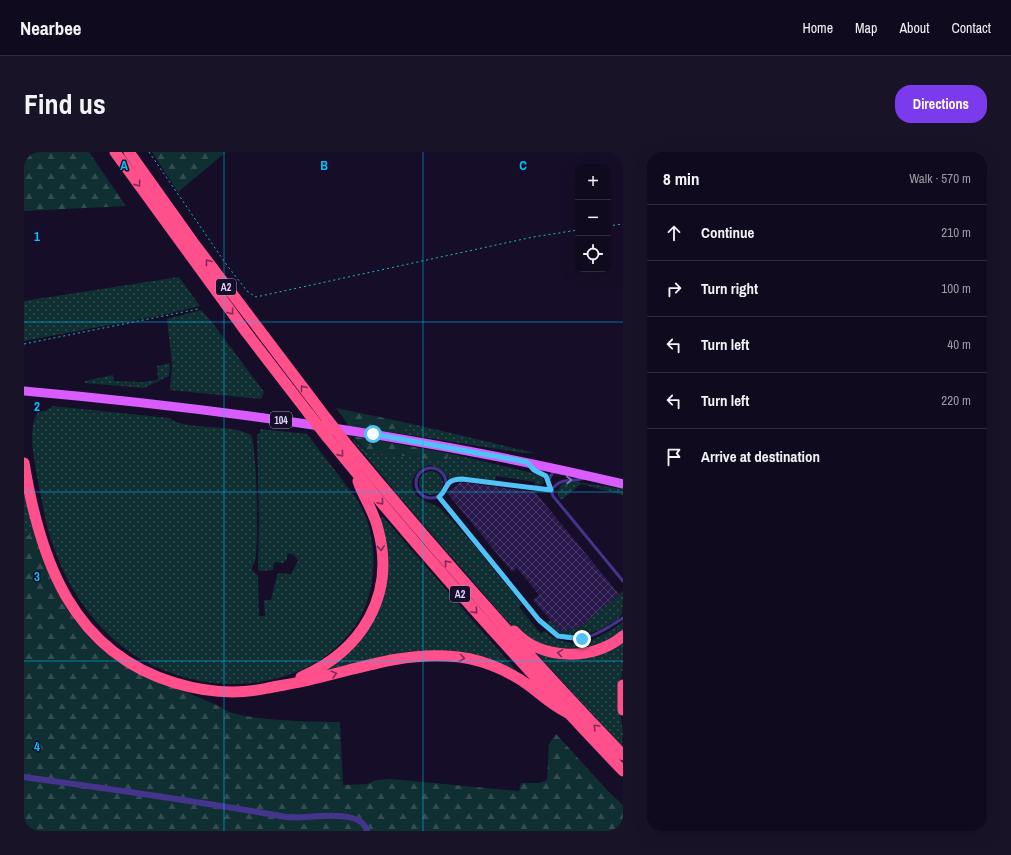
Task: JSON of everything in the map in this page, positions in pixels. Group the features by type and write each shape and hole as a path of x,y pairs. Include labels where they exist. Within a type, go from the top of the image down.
{"highway":[{"name":"A2","path":"115,152 242,326 327,437 483,621 623,771"},
{"name":"A2","path":"129,152 207,261 345,442 422,535 549,677 623,755"},
{"path":"24,463 40,538 54,577 76,613 106,645 125,660 147,672 164,679 199,689 244,691 282,685 401,659 447,656 471,659 495,666 531,687 552,705 568,713"},
{"path":"282,685 330,663 342,653 360,633 376,604 381,584 382,546 372,510 361,489 356,472"},
{"path":"492,613 506,621 518,636 532,644 563,655 599,650 609,646 623,636"},
{"path":"623,685 623,710"}],"main road":[{"name":"104","path":"24,390 148,402 295,422 527,462 623,484"}],"street":[{"path":"24,777 202,804 243,808 292,818 348,817 358,819 366,826 367,831"}],"lane":[{"path":"527,462 534,470 546,476 553,496 623,581"},
{"path":"435,468 443,474 446,484 443,493 439,497 429,499 420,494 416,486 417,476 425,469 435,468"},
{"path":"548,481 550,474 556,469"},
{"path":"551,490 559,482 564,480 580,480 592,476"},
{"path":"446,484 452,480 462,479 551,490"},
{"path":"439,497 539,620 558,636 582,639 603,631 623,618"}],"path":[{"path":"149,152 226,264 247,291 256,297 519,240 575,231"},
{"path":"611,226 623,224"},
{"path":"24,344 198,309"}],"green space":[{"path":"24,152 89,152 126,206 24,211"},
{"path":"152,152 226,152 178,192"},
{"path":"179,277 200,306 163,315 24,341 24,301"},
{"path":"201,310 211,321 264,392 261,399 170,390 172,363 167,319"},
{"path":"170,363 169,376 144,388 85,383 85,381 113,375 114,381 143,382 158,380 157,366"},
{"path":"53,406 169,418 176,422 196,426 231,429 242,431 251,435 255,458 257,518 256,552 252,570 258,576 259,616 265,616 264,600 271,600 277,575 279,573 291,574 298,561 294,555 289,553 287,555 287,559 283,563 274,562 273,570 260,571 258,569 259,519 257,435 260,433 260,429 307,434 361,506 368,524 372,542 373,571 369,596 360,618 346,637 329,653 309,666 287,675 263,681 238,684 199,681 173,674 137,657 118,643 101,627 86,609 73,589 62,568 46,524 35,467 32,441 35,419 39,411 45,411"},
{"path":"336,408 408,423 397,433 350,427"},
{"path":"408,423 535,453 523,453 397,433"},
{"path":"349,436 368,452 447,461 448,453 540,475 544,481 543,484 535,487 535,482 496,476 495,482 460,478 449,479 442,470 430,465 422,468 416,474 412,481 412,486 415,494 439,507 463,533 522,604 519,607 541,634 544,631 565,642 585,642 594,639 623,622 623,632 603,646 560,652 521,635 408,507"},
{"path":"352,436 448,453 447,461 368,452"},
{"path":"431,471 440,474 443,483 440,492 431,495 422,492 419,483 422,474"},
{"path":"571,481 623,489 623,495 581,484 561,500 558,496 558,490 565,482"},
{"path":"24,489 34,534 24,536"},
{"path":"383,517 521,676 456,655 324,671 335,664 359,641 381,602 379,520"},
{"path":"34,534 46,568 73,617 96,644 115,660 221,707 229,712 277,720 340,722 343,785 368,784 376,780 391,779 519,791 521,783 539,783 547,780 549,744 556,734 609,792 623,805 623,831 24,831 24,536"},
{"path":"623,591 623,608 620,617 600,629 585,635 577,636 554,630 547,624 550,620 560,631 580,627"},
{"path":"623,642 623,667 618,700 623,732 622,746 535,652 561,658 581,659 600,654"}],"building":[{"path":"460,482 535,492 619,594 580,627 560,631 533,600 539,595 517,568 512,572 447,493"}],"route":[{"path":"373,434 527,462 534,470 542,472 546,476 551,490 536,490 462,479 452,480 446,484 443,493 439,497 539,620 558,636 582,639"}]}
